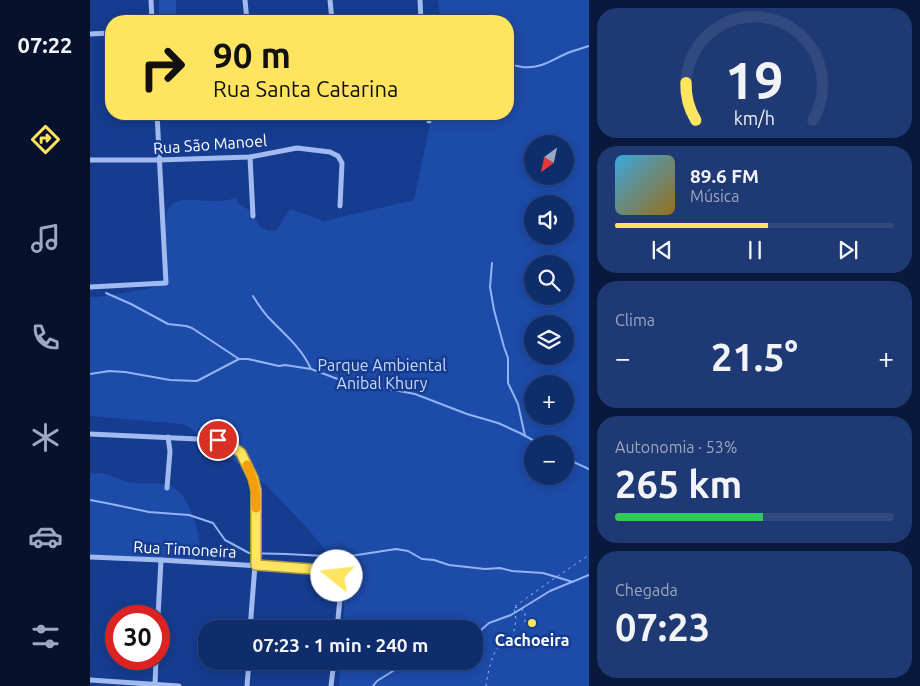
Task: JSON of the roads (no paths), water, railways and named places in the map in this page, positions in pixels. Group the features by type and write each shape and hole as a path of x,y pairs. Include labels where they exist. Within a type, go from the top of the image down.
{"street":[{"path":"151,0 152,15"},
{"path":"245,0 246,15"},
{"path":"330,0 331,15"},
{"path":"420,0 421,15"},
{"path":"90,34 105,33"},
{"path":"90,287 166,283 156,120"},
{"name":"Rua São Manoel","path":"90,160 250,157 296,148 330,152 338,156 342,163 340,206"},
{"path":"250,157 253,216"},
{"path":"90,434 218,440 228,443 241,453 253,478 256,490 256,565 251,620"},
{"path":"167,488 170,451 168,437"},
{"name":"Rua Timoneira","path":"90,556 325,570 337,576 341,588 338,620"},
{"path":"159,605 161,560"},
{"path":"155,684 156,670"},
{"path":"247,686 248,670"},
{"path":"331,686 333,670"},
{"path":"90,680 179,686"}],"waterway":[{"path":"514,65 536,66 589,46"},
{"path":"492,263 490,287 494,310 508,358 508,383 518,404 525,435"},
{"path":"106,293 168,324 192,328 239,359"},
{"path":"253,296 267,316 298,348 311,369"},
{"path":"90,374 109,371 125,372 170,380 197,381 239,359 248,359 279,366 285,365 311,369 351,384 415,394 467,414 498,423 524,435"},
{"path":"574,462 589,469"},
{"path":"90,500 149,512 189,515 213,523 225,540 249,553 344,557 396,549 408,551 422,559 434,560 449,565 543,573 573,582"},
{"path":"483,628 489,623 511,615 550,591 589,575"},
{"path":"373,686 377,681 395,670"}],"place":[{"name":"Cachoeira","path":"532,623"}],"park label":[{"name":"Parque Ambiental Anibal Khury","path":"382,374"}]}
